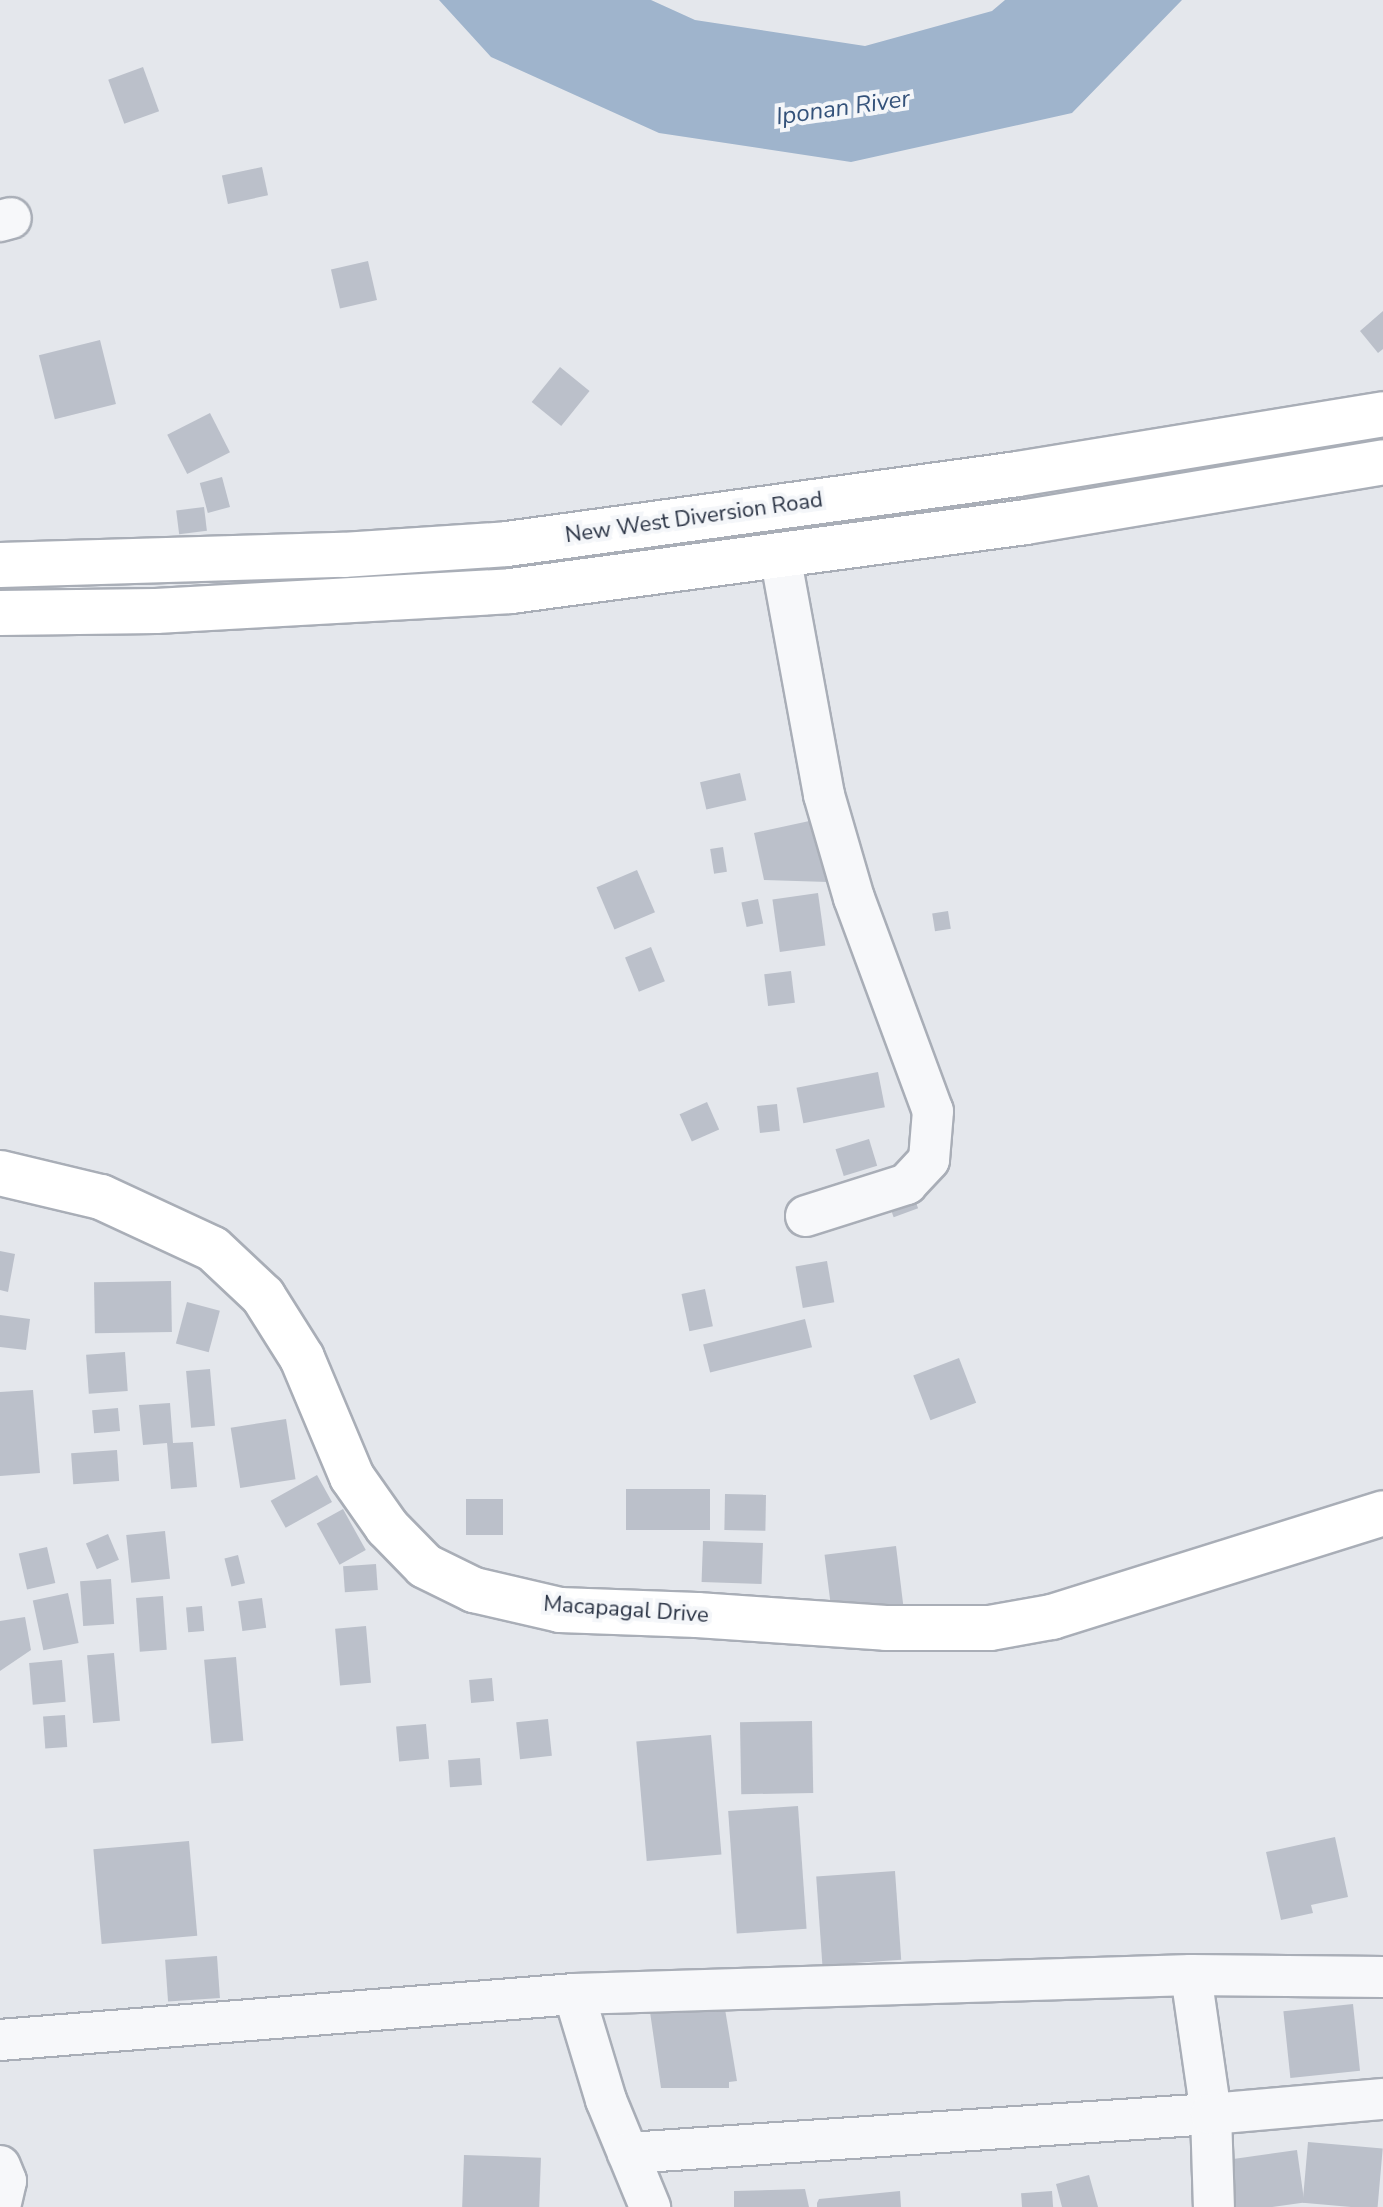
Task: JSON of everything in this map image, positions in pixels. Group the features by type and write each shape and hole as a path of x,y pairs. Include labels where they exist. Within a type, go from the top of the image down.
{"street":[{"name":"New West Diversion Road","path":"0,565 343,555 507,544 1018,474 1383,414"},
{"path":"0,613 172,611 511,591 1026,522 1383,462"},
{"path":"780,555 824,795 854,898 933,1111 929,1160 907,1184 806,1216"},
{"name":"Macapagal Drive","path":"0,1173 101,1197 213,1249 263,1296 302,1358 352,1477 387,1527 425,1566 474,1590 560,1610 697,1615 901,1629 990,1628 1052,1617 1383,1513"},
{"path":"1191,1975 1211,2114 1214,2207"},
{"path":"0,2040 574,1994 1191,1975 1383,1977"},
{"path":"574,1994 606,2100 650,2207"},
{"path":"628,2153 1211,2114 1383,2099"},
{"path":"0,2166 6,2181 0,2207"}],"water":[{"name":"Iponan River","path":"439,0 651,0 695,20 865,46 992,11 1005,0 1182,0 1072,113 851,162 659,133 491,57"}],"building":[{"path":"143,67 159,111 124,124 108,80"},
{"path":"262,167 268,195 228,204 222,176"},
{"path":"368,261 377,300 340,309 331,270"},
{"path":"1383,311 1383,349 1378,353 1360,331"},
{"path":"100,340 116,404 55,419 39,355"},
{"path":"560,367 590,391 561,426 532,402"},
{"path":"210,413 230,452 187,474 167,435"},
{"path":"222,477 230,507 208,513 200,483"},
{"path":"204,507 207,531 179,534 176,510"},
{"path":"740,773 746,800 706,810 700,782"},
{"path":"814,820 828,882 764,880 754,833"},
{"path":"723,847 727,872 714,874 710,849"},
{"path":"637,870 655,912 614,930 596,887"},
{"path":"818,893 825,945 780,952 772,899"},
{"path":"758,899 763,923 747,927 741,903"},
{"path":"948,911 951,929 935,931 932,914"},
{"path":"651,947 665,981 639,992 625,957"},
{"path":"791,971 795,1003 768,1006 764,974"},
{"path":"878,1072 885,1107 803,1123 797,1088"},
{"path":"707,1102 719,1129 692,1142 680,1114"},
{"path":"777,1104 780,1131 760,1133 757,1106"},
{"path":"869,1139 877,1166 844,1176 836,1149"},
{"path":"914,1197 918,1208 894,1217 890,1206"},
{"path":"0,1251 15,1254 8,1292 0,1290"},
{"path":"827,1261 834,1302 803,1308 795,1267"},
{"path":"171,1281 172,1332 95,1333 94,1282"},
{"path":"705,1289 713,1326 689,1331 682,1294"},
{"path":"187,1302 220,1311 209,1352 176,1344"},
{"path":"0,1315 30,1319 26,1350 0,1347"},
{"path":"805,1319 812,1347 710,1373 703,1344"},
{"path":"125,1352 128,1391 89,1394 86,1355"},
{"path":"959,1358 976,1403 930,1420 913,1376"},
{"path":"210,1369 215,1426 191,1428 186,1371"},
{"path":"33,1390 40,1473 0,1476 0,1392"},
{"path":"170,1403 173,1443 193,1442 197,1487 171,1489 167,1443 143,1445 139,1405"},
{"path":"118,1408 120,1431 94,1433 92,1410"},
{"path":"286,1419 296,1479 240,1488 231,1428"},
{"path":"117,1450 119,1481 73,1484 71,1453"},
{"path":"317,1475 332,1502 286,1528 271,1501"},
{"path":"626,1489 710,1489 710,1530 626,1530"},
{"path":"725,1494 766,1495 765,1531 724,1530"},
{"path":"466,1499 503,1499 503,1535 466,1535"},
{"path":"343,1509 366,1550 340,1565 317,1524"},
{"path":"165,1531 170,1579 131,1583 126,1535"},
{"path":"108,1534 119,1560 97,1569 86,1543"},
{"path":"703,1541 763,1543 762,1584 702,1582"},
{"path":"896,1546 903,1605 832,1613 825,1555"},
{"path":"47,1547 55,1583 27,1590 19,1554"},
{"path":"238,1555 245,1583 231,1587 224,1558"},
{"path":"376,1564 378,1590 345,1592 343,1566"},
{"path":"111,1579 114,1624 83,1626 80,1581"},
{"path":"68,1593 79,1643 43,1650 33,1600"},
{"path":"163,1596 167,1650 140,1652 136,1598"},
{"path":"262,1598 266,1628 242,1631 238,1601"},
{"path":"202,1606 204,1631 188,1632 186,1607"},
{"path":"25,1617 31,1650 0,1671 0,1621"},
{"path":"366,1626 371,1683 340,1685 335,1629"},
{"path":"114,1653 120,1721 93,1723 87,1655"},
{"path":"236,1657 243,1741 211,1743 204,1660"},
{"path":"62,1660 66,1702 33,1705 29,1663"},
{"path":"492,1678 494,1701 471,1703 469,1680"},
{"path":"65,1715 67,1747 45,1748 43,1717"},
{"path":"548,1719 552,1756 520,1759 516,1722"},
{"path":"812,1721 813,1793 741,1794 740,1722"},
{"path":"426,1724 429,1759 399,1761 396,1727"},
{"path":"711,1735 721,1855 647,1861 636,1742"},
{"path":"480,1758 482,1785 450,1787 448,1760"},
{"path":"798,1806 807,1929 737,1934 728,1811"},
{"path":"1335,1837 1348,1897 1311,1905 1313,1913 1281,1920 1266,1852"},
{"path":"189,1841 197,1936 102,1944 93,1849"},
{"path":"895,1871 901,1960 822,1965 816,1877"},
{"path":"217,1956 220,1998 168,2002 165,1960"},
{"path":"724,2003 737,2081 729,2082 729,2088 661,2088 650,2012"},
{"path":"1353,2004 1360,2071 1290,2078 1283,2011"},
{"path":"1308,2142 1383,2149 1378,2207 1303,2203"},
{"path":"1297,2150 1304,2202 1272,2207 1229,2207 1223,2160"},
{"path":"464,2155 541,2158 539,2207 462,2207"},
{"path":"1089,2175 1098,2207 1062,2207 1056,2184"},
{"path":"805,2189 809,2207 734,2207 734,2191"},
{"path":"900,2191 901,2207 817,2207 819,2199"},
{"path":"1052,2191 1053,2207 1022,2207 1021,2193"}]}
